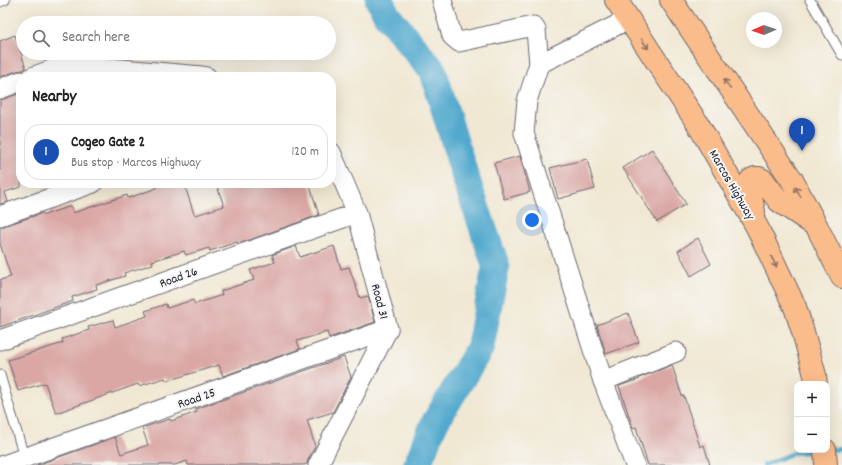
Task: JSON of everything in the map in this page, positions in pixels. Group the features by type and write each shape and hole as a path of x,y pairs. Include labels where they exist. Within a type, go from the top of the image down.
{"main road":[{"name":"Marcos Highway","path":"616,0 698,124 757,227 795,307 815,381"},
{"path":"674,1 792,180 842,277"},
{"path":"757,227 749,186 755,178 764,180 779,201 817,227"}],"street":[{"path":"442,0 452,36 459,42 533,26 536,30 539,64 527,101 524,133 603,381 635,465"},
{"path":"539,64 629,19"},
{"path":"45,72 64,65 156,72"},
{"path":"0,88 16,83"},
{"name":"Road 31","path":"318,465 388,329 357,213 336,164"},
{"path":"0,216 79,188"},
{"name":"Road 26","path":"0,340 357,213"},
{"name":"Road 25","path":"4,465 25,462 388,329"},
{"path":"603,381 676,352"}],"lane":[{"path":"0,2 5,0"},
{"path":"810,0 842,55"},
{"path":"0,375 25,462"}],"building":[{"path":"15,35 16,60 23,60 26,68 0,77 0,41"},
{"path":"16,95 16,188 18,188 5,192 8,202 0,204 0,100"},
{"path":"652,149 686,204 657,222 623,168"},
{"path":"520,156 530,192 504,199 494,163"},
{"path":"587,159 595,189 558,199 550,168"},
{"path":"157,188 186,188 194,214 196,215 224,206 218,188 311,188 319,215 238,244 237,242 210,251 209,248 186,255 184,251 152,261 153,264 124,273 125,276 96,285 97,289 72,297 73,301 0,327 0,280 11,277 0,244 0,227 43,213 44,215 71,206 73,213 127,195 128,198"},
{"path":"698,238 711,264 691,276 678,251"},
{"path":"296,246 300,257 334,246 341,269 349,267 360,298 368,296 375,322 329,338 327,332 297,341 300,349 223,376 219,365 166,381 165,378 139,386 138,384 56,413 45,383 18,391 8,360 63,343 62,339 89,330 88,327 113,320 115,327 147,316 145,311 166,304 167,308 193,300 195,304 222,295 221,291 254,280 250,270 275,262 272,255"},
{"path":"628,313 639,342 606,354 597,325"},
{"path":"344,357 351,377 333,412 307,420 315,446 307,464 188,465 187,461 175,465 37,465 115,437 121,454 148,445 142,428 170,419 171,421 197,412 196,409"},
{"path":"672,365 682,396 684,396 700,447 704,445 710,465 648,465 636,427 633,428 619,386 640,379 639,378"}],"waterway":[{"path":"379,0 387,15 433,71 466,179 496,266 480,348 434,424 417,465"},
{"path":"830,450 842,449"},
{"path":"764,465 794,453"}],"place":[{"name":"Cogeo Gate 2","path":"802,151"}]}
